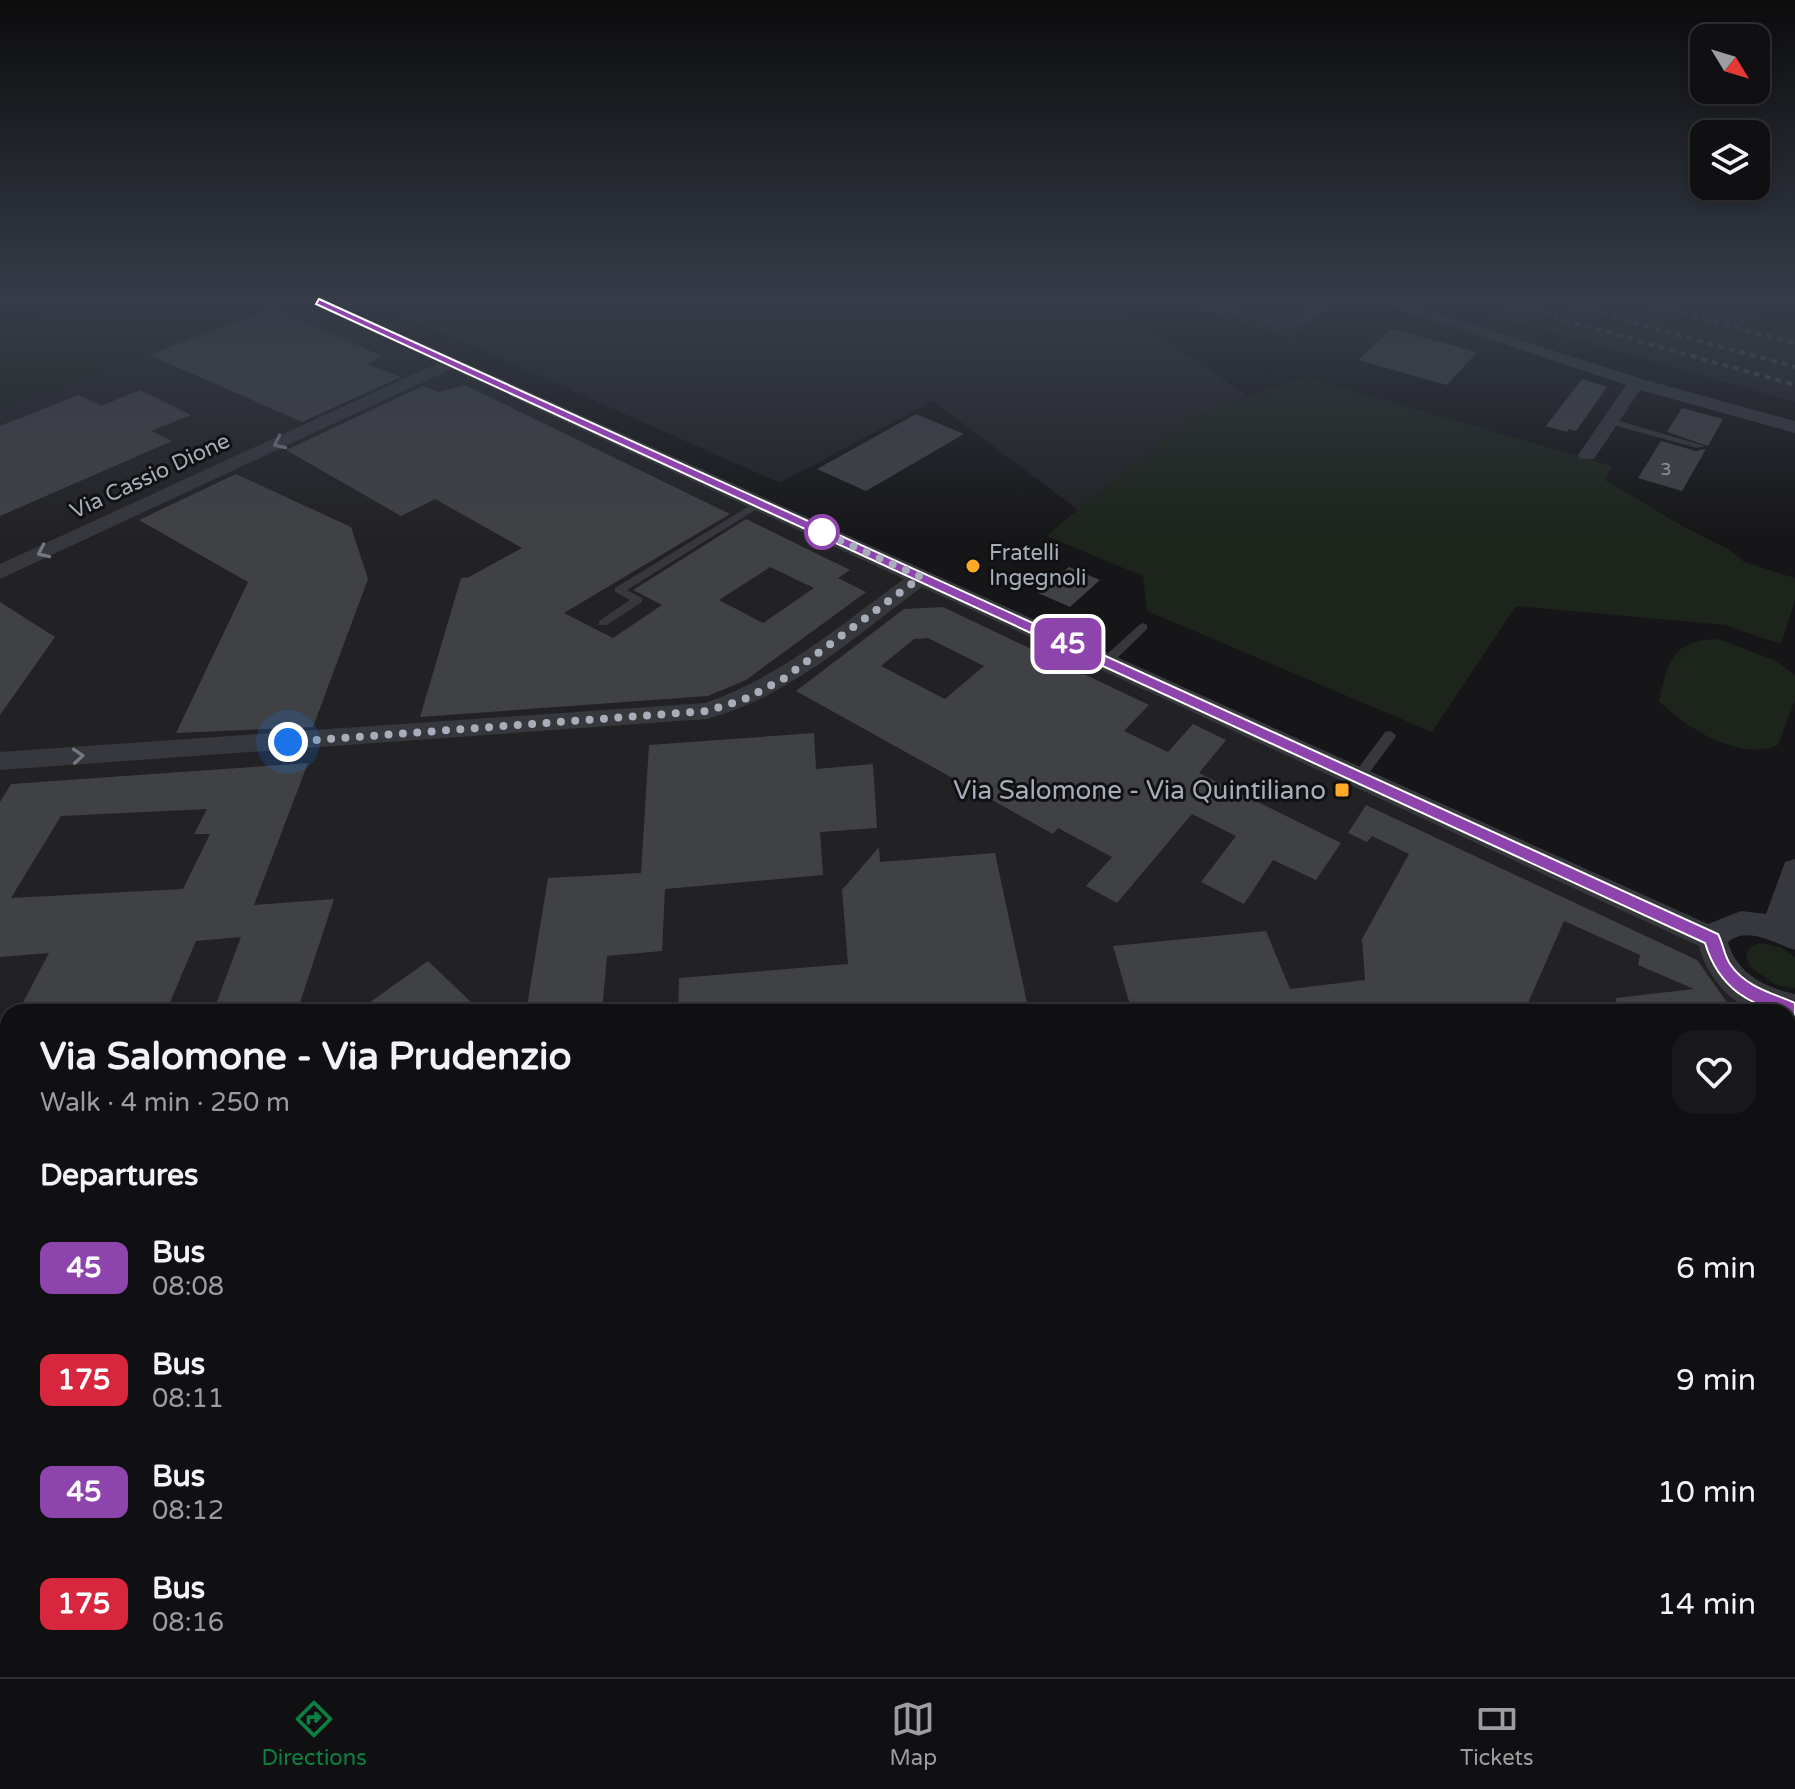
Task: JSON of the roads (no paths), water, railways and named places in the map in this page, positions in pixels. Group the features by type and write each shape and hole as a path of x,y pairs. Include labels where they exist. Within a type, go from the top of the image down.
{"street":[{"name":"Via Cassio Dione","path":"0,572 414,380"},
{"path":"489,380 1702,934 1730,977 1771,1004"},
{"path":"1628,380 1795,427"},
{"path":"1587,455 1636,383"},
{"path":"0,761 707,711 743,700 783,679 921,577"},
{"path":"1702,934 1743,922 1786,933 1795,870"}],"lane":[{"path":"1609,421 1700,446"},
{"path":"603,623 638,600 619,590 759,503"},
{"path":"1106,662 1143,627"},
{"path":"1359,777 1390,735"}],"railway":[{"path":"1778,380 1795,385"}],"place":[{"name":"Fratelli Ingegnoli","path":"973,566"},
{"name":"Via Salomone - Via Quintiliano","path":"1342,790"}]}
